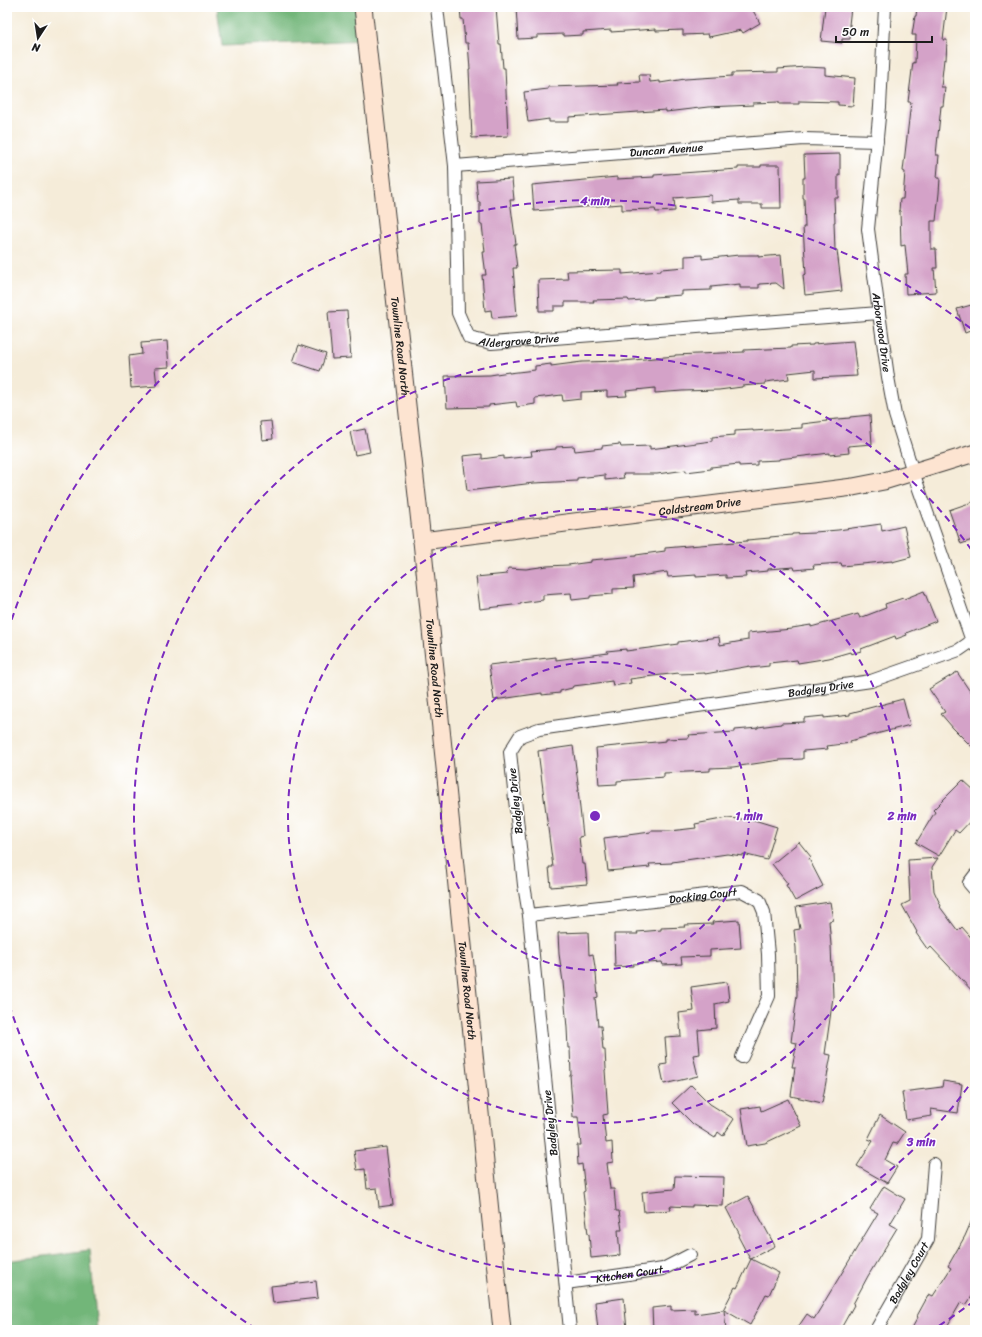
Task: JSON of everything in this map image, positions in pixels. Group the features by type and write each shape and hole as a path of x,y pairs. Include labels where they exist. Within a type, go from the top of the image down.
{"street":[{"name":"Townline Road North","path":"363,7 422,541 502,1330"},
{"name":"Aldergrove Drive","path":"437,7 455,166 458,313 469,338 491,343 879,313"},
{"name":"Arborwood Drive","path":"885,7 877,141 868,229 879,313 895,415 913,472 974,643"},
{"name":"Duncan Avenue","path":"455,166 804,138 877,141"},
{"name":"Coldstream Drive","path":"422,541 853,487 884,481 975,453"},
{"name":"Badgley Drive","path":"570,1330 529,915 524,885 510,752 520,736 539,730 871,681 974,643"},
{"path":"975,875 969,883 975,890"},
{"name":"Docking Court","path":"529,915 742,891 759,900 764,912 768,954 769,996 742,1057"},
{"name":"Badgley Court","path":"876,1330 928,1239 934,1164"},
{"name":"Kitchen Court","path":"566,1283 664,1269 690,1255"}],"green space":[{"path":"217,7 364,7 366,40 222,46"},
{"path":"90,1250 97,1330 7,1330 7,1261"}],"building":[{"path":"460,7 496,7 499,44 501,44 503,68 505,68 508,136 472,138 468,43 465,43 463,19 461,19"},
{"path":"516,7 694,7 694,10 708,7 751,7 760,23 743,33 741,30 709,37 708,34 683,35 683,30 656,31 656,29 583,32 583,35 564,36 564,34 537,35 537,38 518,39"},
{"path":"825,7 851,7 849,25 851,25 850,39 842,39 842,43 821,41"},
{"path":"917,7 947,7 943,40 947,40 946,60 944,59 941,87 945,87 943,106 941,106 936,155 939,155 937,178 940,178 939,193 936,221 931,221 931,249 936,249 937,268 934,268 936,292 906,294 905,274 908,274 905,245 901,246 899,211 900,199 903,199 905,172 903,171 911,102 908,102 913,62 915,63 916,35 912,35"},
{"path":"806,67 825,68 825,75 855,78 853,106 838,105 838,102 799,101 799,104 779,104 779,102 753,103 753,105 708,107 666,112 666,110 569,117 569,122 549,122 549,119 528,122 524,92 548,89 548,87 618,85 617,83 640,82 639,75 649,75 650,82 660,81 660,83 685,79 732,76 732,73 778,72 778,69"},
{"path":"840,154 838,198 834,198 834,222 835,250 837,250 842,291 805,295 803,275 806,274 803,227 805,227 803,198 803,178 805,178 804,155"},
{"path":"761,165 780,165 781,208 762,208 762,204 739,204 739,200 711,202 711,195 674,198 675,211 656,212 655,209 622,210 622,204 534,211 532,185 617,177 617,179 654,177 654,175 738,169 738,167 761,167"},
{"path":"512,179 514,200 510,200 516,244 514,244 517,268 513,268 517,316 492,318 491,310 485,311 482,275 486,275 483,252 485,252 482,224 480,224 480,202 478,202 476,181"},
{"path":"702,255 702,259 739,255 758,255 758,257 781,255 784,289 776,283 759,284 759,288 740,288 740,284 711,287 711,290 682,291 682,295 654,297 654,299 565,302 565,306 554,306 554,311 539,311 538,280 568,279 567,271 622,270 622,274 661,271 661,269 685,267 685,256"},
{"path":"975,304 975,329 965,333 957,309"},
{"path":"347,311 351,358 332,359 328,312"},
{"path":"167,341 169,367 155,368 157,386 131,388 129,356 142,354 141,343"},
{"path":"853,341 857,376 815,378 815,370 788,373 789,379 765,382 765,384 719,390 655,393 655,388 626,391 627,396 607,397 607,391 581,392 581,399 563,401 562,395 535,398 535,404 517,407 516,402 489,405 489,407 447,408 445,376 509,373 535,370 535,366 551,364 551,366 582,362 623,361 675,355 744,352 744,350 791,348 791,346"},
{"path":"299,345 326,354 320,371 293,362"},
{"path":"870,415 872,444 848,446 849,453 830,455 830,453 779,460 757,461 757,465 739,466 739,464 711,467 711,469 686,472 686,470 657,474 623,474 624,478 605,480 605,475 577,478 577,481 534,483 467,491 463,456 482,454 482,459 504,456 504,459 532,456 531,451 556,449 556,447 574,446 575,451 620,444 621,447 650,446 650,449 712,441 712,437 735,435 735,431 802,428 802,424"},
{"path":"271,421 273,439 262,440 260,422"},
{"path":"365,429 370,452 355,455 350,432"},
{"path":"975,501 975,539 961,544 949,510"},
{"path":"881,524 882,531 904,526 911,557 892,562 842,566 841,563 813,565 814,568 795,570 794,567 768,569 768,571 745,573 746,577 726,578 726,575 696,577 696,575 668,577 667,572 633,577 634,588 613,589 613,594 590,596 590,598 572,600 571,593 543,595 543,600 480,609 476,577 507,574 508,568 526,569 568,565 591,562 591,560 636,556 665,551 665,548 747,541 792,534 815,533"},
{"path":"924,591 936,621 906,633 907,635 896,639 895,636 851,654 850,652 829,658 798,663 797,660 769,663 769,666 750,668 750,666 705,674 679,673 630,679 631,683 613,686 612,681 573,686 572,688 560,691 560,693 542,695 542,693 494,700 489,665 556,657 556,660 608,653 607,651 626,649 626,651 719,637 720,645 748,640 748,633 792,629 811,625 811,627 858,614 860,618 886,608 885,604 903,598 904,599"},
{"path":"957,672 975,699 975,750 941,714 945,712 929,689"},
{"path":"903,699 910,725 850,741 851,743 827,746 828,749 803,751 803,759 780,760 733,767 710,768 710,771 664,773 664,777 617,781 617,784 599,785 596,748 666,741 666,739 689,738 688,735 735,732 735,730 758,728 781,723 804,722 804,718 824,716 824,718 850,715 850,713"},
{"path":"573,746 583,836 579,837 582,864 585,864 587,884 551,887 549,867 553,867 538,751"},
{"path":"963,780 975,791 975,816 959,833 955,830 939,856 916,843 935,812 933,810"},
{"path":"727,818 754,820 777,827 767,860 743,854 743,856 727,854 672,863 649,864 650,867 608,871 604,838 651,831 670,831 696,828 695,824"},
{"path":"799,842 811,857 809,859 823,886 795,901 786,885 788,884 772,864"},
{"path":"938,858 932,867 934,891 941,906 940,907 958,931 962,927 975,942 975,994 931,947 928,950 916,933 917,932 902,905 910,901 908,860"},
{"path":"830,902 833,920 829,921 833,997 825,1054 831,1055 822,1103 791,1096 795,1067 792,1067 797,1043 791,1042 797,995 794,930 800,929 796,907"},
{"path":"739,920 741,948 710,950 710,956 681,957 682,964 663,965 662,962 615,967 614,934 638,934 637,932 661,930 661,928 685,927 684,925 713,924 712,922"},
{"path":"588,932 589,955 593,954 596,974 598,997 595,998 598,1026 601,1026 603,1050 605,1050 608,1114 603,1115 606,1143 612,1142 613,1162 607,1163 610,1189 614,1189 616,1211 619,1211 622,1230 618,1230 620,1255 591,1258 583,1192 585,1191 582,1164 578,1165 577,1145 581,1145 578,1117 573,1117 570,1048 568,1048 558,933"},
{"path":"727,982 729,1001 715,1004 716,1028 698,1030 700,1054 693,1055 698,1076 664,1084 660,1065 667,1064 665,1037 681,1036 679,1013 694,1011 691,987"},
{"path":"943,1081 962,1084 958,1113 931,1109 932,1116 906,1120 902,1092 942,1087"},
{"path":"691,1085 710,1104 734,1119 723,1136 718,1132 715,1138 693,1124 672,1103"},
{"path":"788,1099 801,1126 765,1143 747,1146 741,1109 760,1106 761,1111"},
{"path":"880,1115 905,1132 897,1144 893,1143 885,1160 897,1167 887,1183 857,1166 873,1141 868,1139"},
{"path":"386,1147 393,1205 379,1207 377,1188 367,1189 365,1169 357,1170 354,1151"},
{"path":"675,1176 724,1177 723,1206 670,1206 671,1210 644,1212 642,1192 674,1189"},
{"path":"884,1186 905,1199 890,1224 897,1228 868,1276 840,1330 796,1330 807,1314 814,1319 878,1213 870,1209"},
{"path":"748,1196 775,1246 750,1259 726,1208"},
{"path":"975,1213 975,1292 966,1305 961,1302 945,1330 911,1330 929,1294 933,1296 951,1268 948,1266 965,1236"},
{"path":"751,1259 779,1273 769,1295 766,1294 750,1325 724,1310 726,1330 653,1330 652,1308 671,1306 671,1310 695,1309 695,1314 723,1310 735,1287 737,1288"},
{"path":"316,1281 318,1298 273,1303 271,1286"},
{"path":"624,1298 627,1330 598,1330 595,1302"}]}
